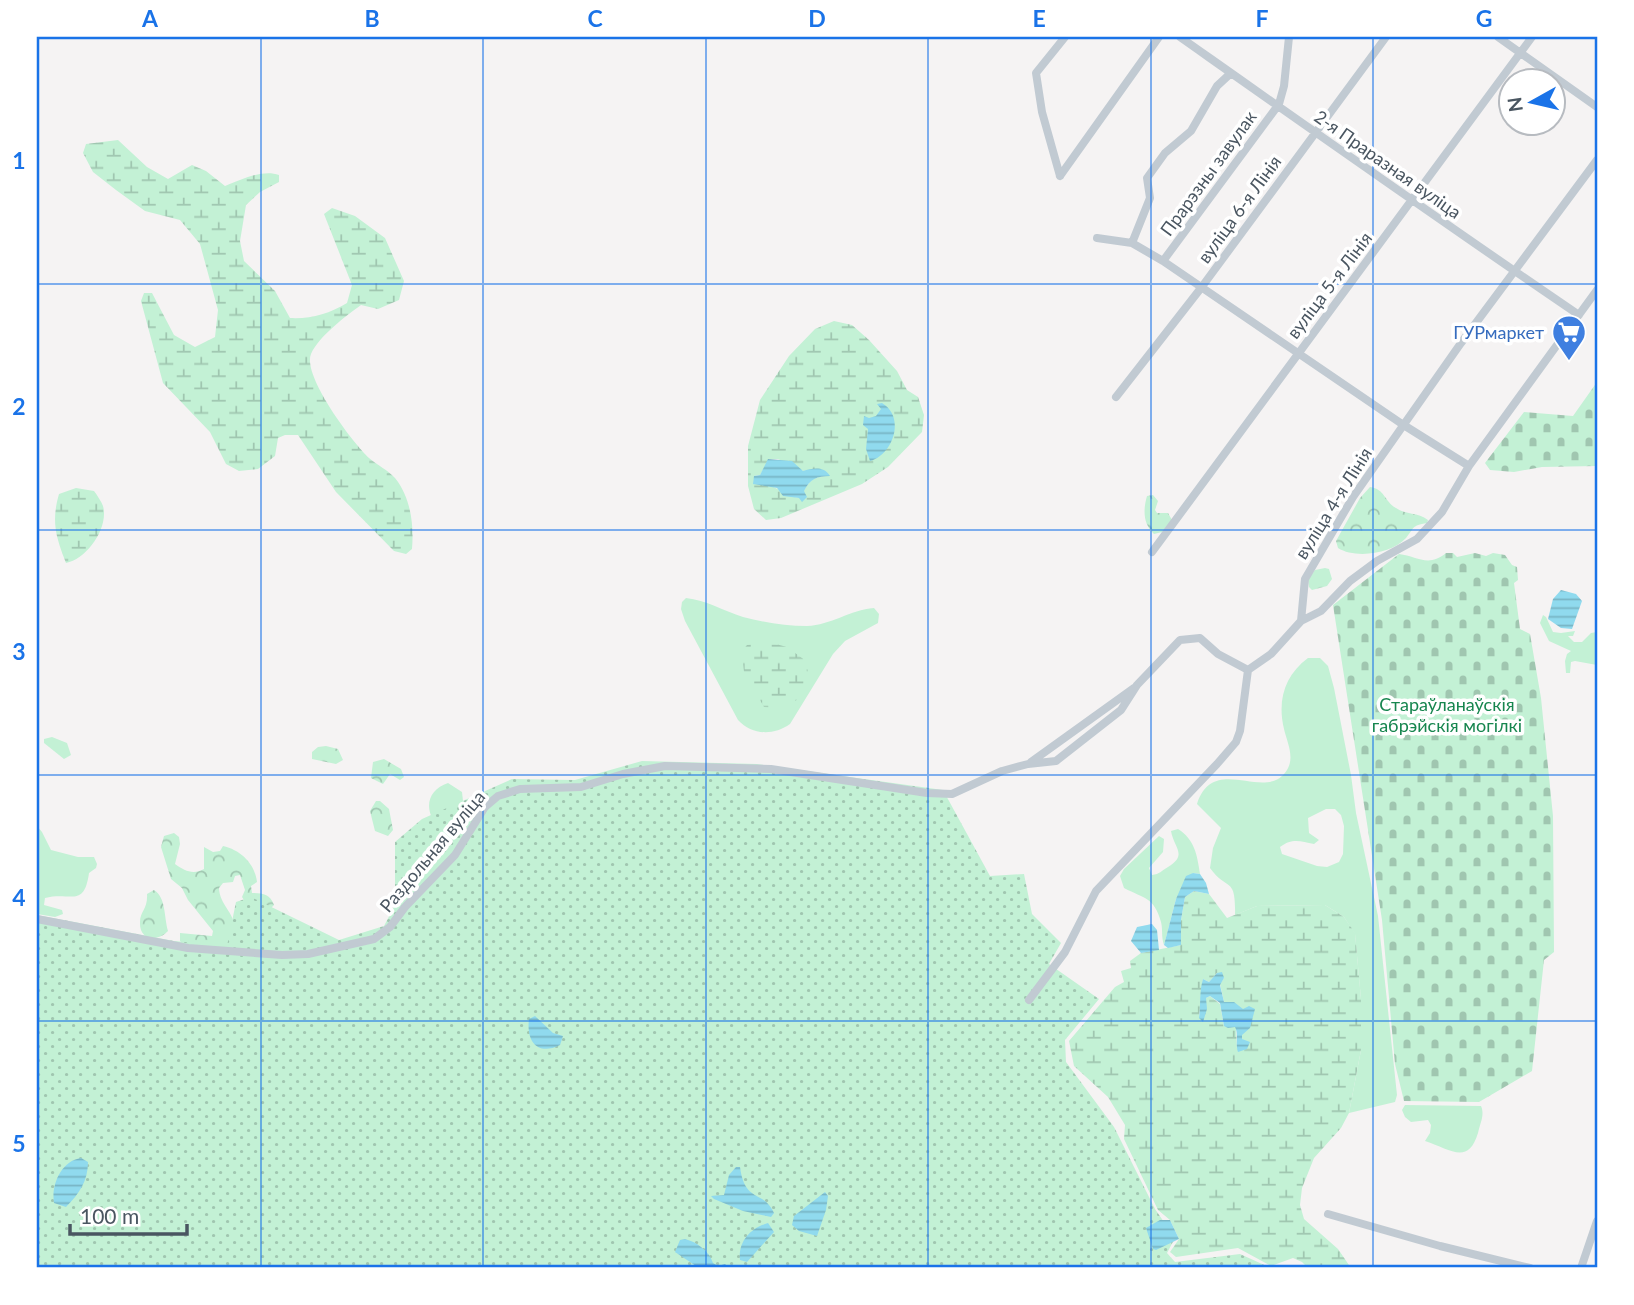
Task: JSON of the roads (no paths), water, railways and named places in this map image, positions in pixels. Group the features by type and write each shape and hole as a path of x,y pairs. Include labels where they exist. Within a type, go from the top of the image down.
{"street":[{"path":"1065,37 1036,73 1042,112 1060,176 1159,37"},
{"name":"2-я Праразная вуліца","path":"1180,37 1279,104 1411,201 1578,315"},
{"path":"1279,104 1284,86 1289,37"},
{"name":"вуліца 6-я Лінія","path":"1116,397 1201,288 1386,37"},
{"path":"1498,37 1597,107"},
{"name":"вуліца 5-я Лінія","path":"1152,552 1532,37"},
{"path":"1132,243 1150,198 1147,178 1166,153 1191,131 1217,86 1231,73"},
{"name":"Прарэзны завулак","path":"1163,261 1279,104"},
{"name":"вуліца 4-я Лінія","path":"1301,621 1305,579 1353,497 1402,424 1597,160"},
{"path":"1097,238 1132,243 1163,261 1402,424 1469,466"},
{"path":"1029,1000 1065,952 1096,891 1236,742 1240,731 1248,670 1271,654 1301,621 1321,611 1350,581 1377,561 1417,539 1443,512 1469,466 1597,290"},
{"path":"1028,764 1137,685 1180,640 1200,638 1218,654 1248,670"},
{"path":"1028,764 1056,761 1070,751 1121,710 1137,685"},
{"name":"Раздольная вуліца","path":"37,919 188,948 282,955 308,954 374,939 390,928 405,906 454,855 485,807 498,796 520,789 581,787 623,774 665,766 771,769 926,793 952,794 1002,771 1028,764"},
{"path":"1328,1214 1530,1268"},
{"path":"1581,1268 1597,1221"}],"water":[{"path":"882,403 893,417 894,435 885,451 870,461 866,449 868,429 863,425 864,416 876,416 881,409 877,404"},
{"path":"768,459 792,461 803,471 821,469 830,476 811,481 804,491 807,497 802,502 799,498 783,496 777,488 753,484 754,476 760,475"},
{"path":"1561,590 1576,594 1582,601 1572,629 1561,628 1548,619 1553,599"},
{"path":"1200,874 1209,894 1194,891 1185,897 1181,945 1168,948 1164,945 1176,899 1186,876"},
{"path":"1152,924 1157,930 1159,950 1141,953 1131,941 1137,927"},
{"path":"1222,972 1224,978 1220,985 1224,1002 1234,1002 1243,1009 1249,1006 1255,1009 1250,1028 1242,1035 1242,1039 1250,1042 1247,1049 1238,1052 1235,1027 1224,1026 1220,1003 1210,996 1206,998 1207,1009 1203,1022 1199,1018 1203,979 1209,982 1217,973"},
{"path":"535,1016 553,1033 563,1036 560,1045 545,1049 535,1045 529,1034 529,1019"},
{"path":"81,1158 88,1162 82,1187 66,1207 54,1203 54,1189 59,1175 68,1164"},
{"path":"736,1167 740,1167 742,1179 750,1191 770,1206 774,1213 771,1217 743,1211 711,1196 724,1195 729,1175"},
{"path":"825,1192 828,1196 826,1210 817,1236 799,1231 792,1225 794,1216"},
{"path":"1160,1220 1170,1220 1179,1239 1156,1250 1153,1249 1146,1228"},
{"path":"768,1223 774,1232 747,1262 740,1260 743,1241 756,1228"},
{"path":"685,1239 702,1248 713,1263 718,1266 725,1264 729,1268 699,1268 675,1252 680,1240"}],"place":[{"name":"ГУРмаркет","path":"1569,362"}],"park label":[{"name":"Стараўланаўскія габрэйскія могілкі","path":"1447,714"}]}
